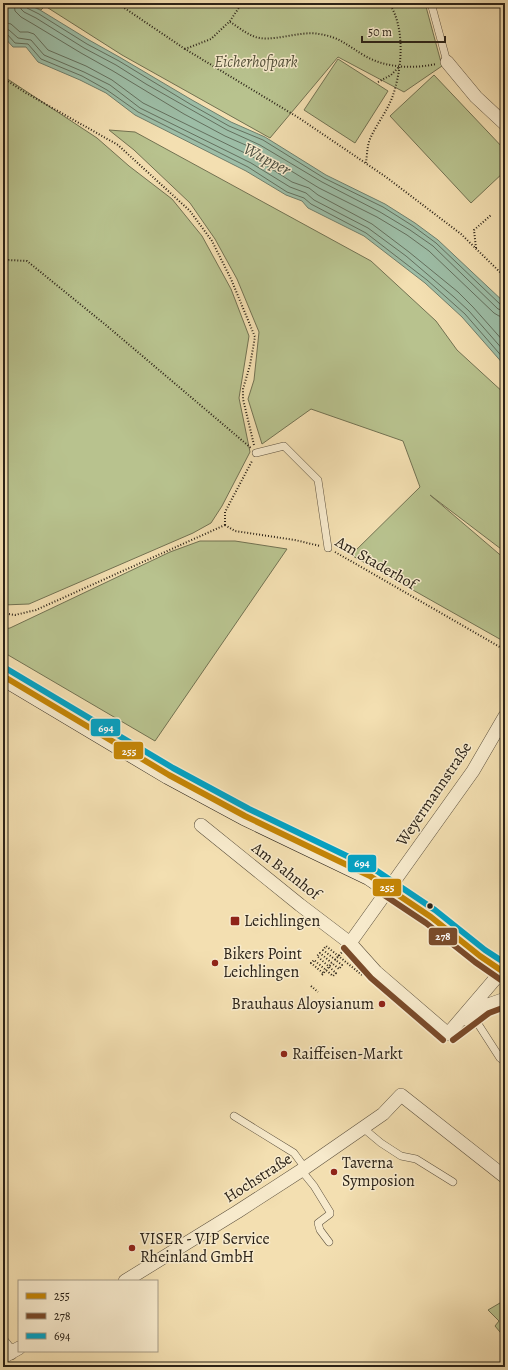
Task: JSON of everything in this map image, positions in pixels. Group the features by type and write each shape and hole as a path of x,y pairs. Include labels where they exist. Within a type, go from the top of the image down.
{"main road":[{"path":"3,676 169,775 245,816 370,876 431,917 504,972"}],"street":[{"path":"447,62 476,97 505,124"},
{"name":"Weyermannstraße","path":"389,888 473,771 505,716"},
{"name":"Am Bahnhof","path":"201,825 300,905 350,943 376,972 448,1034 470,1013"},
{"path":"350,943 389,888"},
{"path":"470,1013 504,972"},
{"path":"470,1013 505,999"},
{"name":"Hochstraße","path":"127,1280 303,1169 383,1114 402,1095 505,1177"}],"lane":[{"path":"430,3 447,62"},
{"path":"256,453 284,446 318,480 328,548"},
{"path":"470,1013 500,1058 505,1062"},
{"path":"234,1116 294,1153 330,1212 330,1214 318,1223 320,1230 329,1242"},
{"path":"363,1128 381,1144 401,1156 416,1160 453,1182"}],"path":[{"path":"117,3 185,50 299,118 386,177 461,234 505,277"},
{"path":"185,50 211,39 230,22 242,3"},
{"path":"366,163 370,140 392,99 400,66 400,41 395,12 389,3"},
{"path":"230,22 254,37 272,38 318,33 341,40 366,57 383,64 400,66 426,66 447,62"},
{"path":"378,82 391,75 400,66"},
{"path":"3,78 118,145 190,211 212,241 231,280 255,337 242,399 251,428 256,453 225,512 225,525 36,610 15,615 3,613"},
{"path":"476,250 474,230 491,215"},
{"path":"3,263 9,260 27,261 107,326 256,453"},
{"name":"Am Staderhof","path":"225,525 236,532 295,540 328,548 505,650"},
{"path":"335,960 323,950 326,946 338,956 335,960 332,963 329,967 326,970 323,974 311,963 314,960 326,970 333,976 336,973 329,967 317,956 320,953 332,963 339,969 342,966 335,960"},
{"path":"311,986 318,992"}],"green space":[{"name":"Eicherhofpark","path":"26,3 425,3 442,66 404,92 338,57 270,138 122,55 45,6 41,10"},
{"path":"338,59 388,91 355,143 304,110"},
{"path":"434,75 505,150 505,171 471,203 390,116"},
{"path":"3,76 97,138 129,166 172,199 202,236 231,289 249,336 239,398 250,452 222,506 211,523 193,533 29,604 3,605"},
{"path":"109,130 135,132 371,261 436,321 457,350 505,394 505,552 430,495 505,559 505,642 351,555 420,487 403,441 311,409 262,444 248,399 254,380 259,332 237,279 215,239 190,203 134,150"},
{"path":"200,541 235,541 287,549 155,741 3,652 3,629 10,628 170,552"},
{"path":"505,1300 505,1338 495,1326 499,1321 488,1310"}],"water":[{"name":"Wupper","path":"3,3 25,3 40,10 192,100 231,122 265,137 326,175 385,204 415,223 438,240 505,303 505,366 462,317 425,283 364,236 308,208 302,201 286,195 246,171 135,115 106,93 38,62 26,47 13,47 3,36"}],"transit line":[{"name":"694","path":"7,669 173,768 249,809 374,869 435,910 485,950 505,963"},
{"name":"255","path":"3,676 169,775 245,816 370,876 431,917 480,956 505,973"},
{"name":"278","path":"384,895 426,923 475,962 501,980"},
{"name":"278","path":"344,948 371,978 443,1040"},
{"name":"278","path":"453,1040 489,1013 505,1007"}],"place":[{"name":"Leichlingen","path":"235,921"},
{"name":"Bikers Point Leichlingen","path":"215,963"},
{"name":"Brauhaus Aloysianum","path":"382,1004"},
{"name":"Raiffeisen-Markt","path":"284,1054"},
{"name":"Taverna Symposion","path":"334,1172"},
{"name":"VISER - VIP Service Rheinland GmbH","path":"132,1248"}]}
